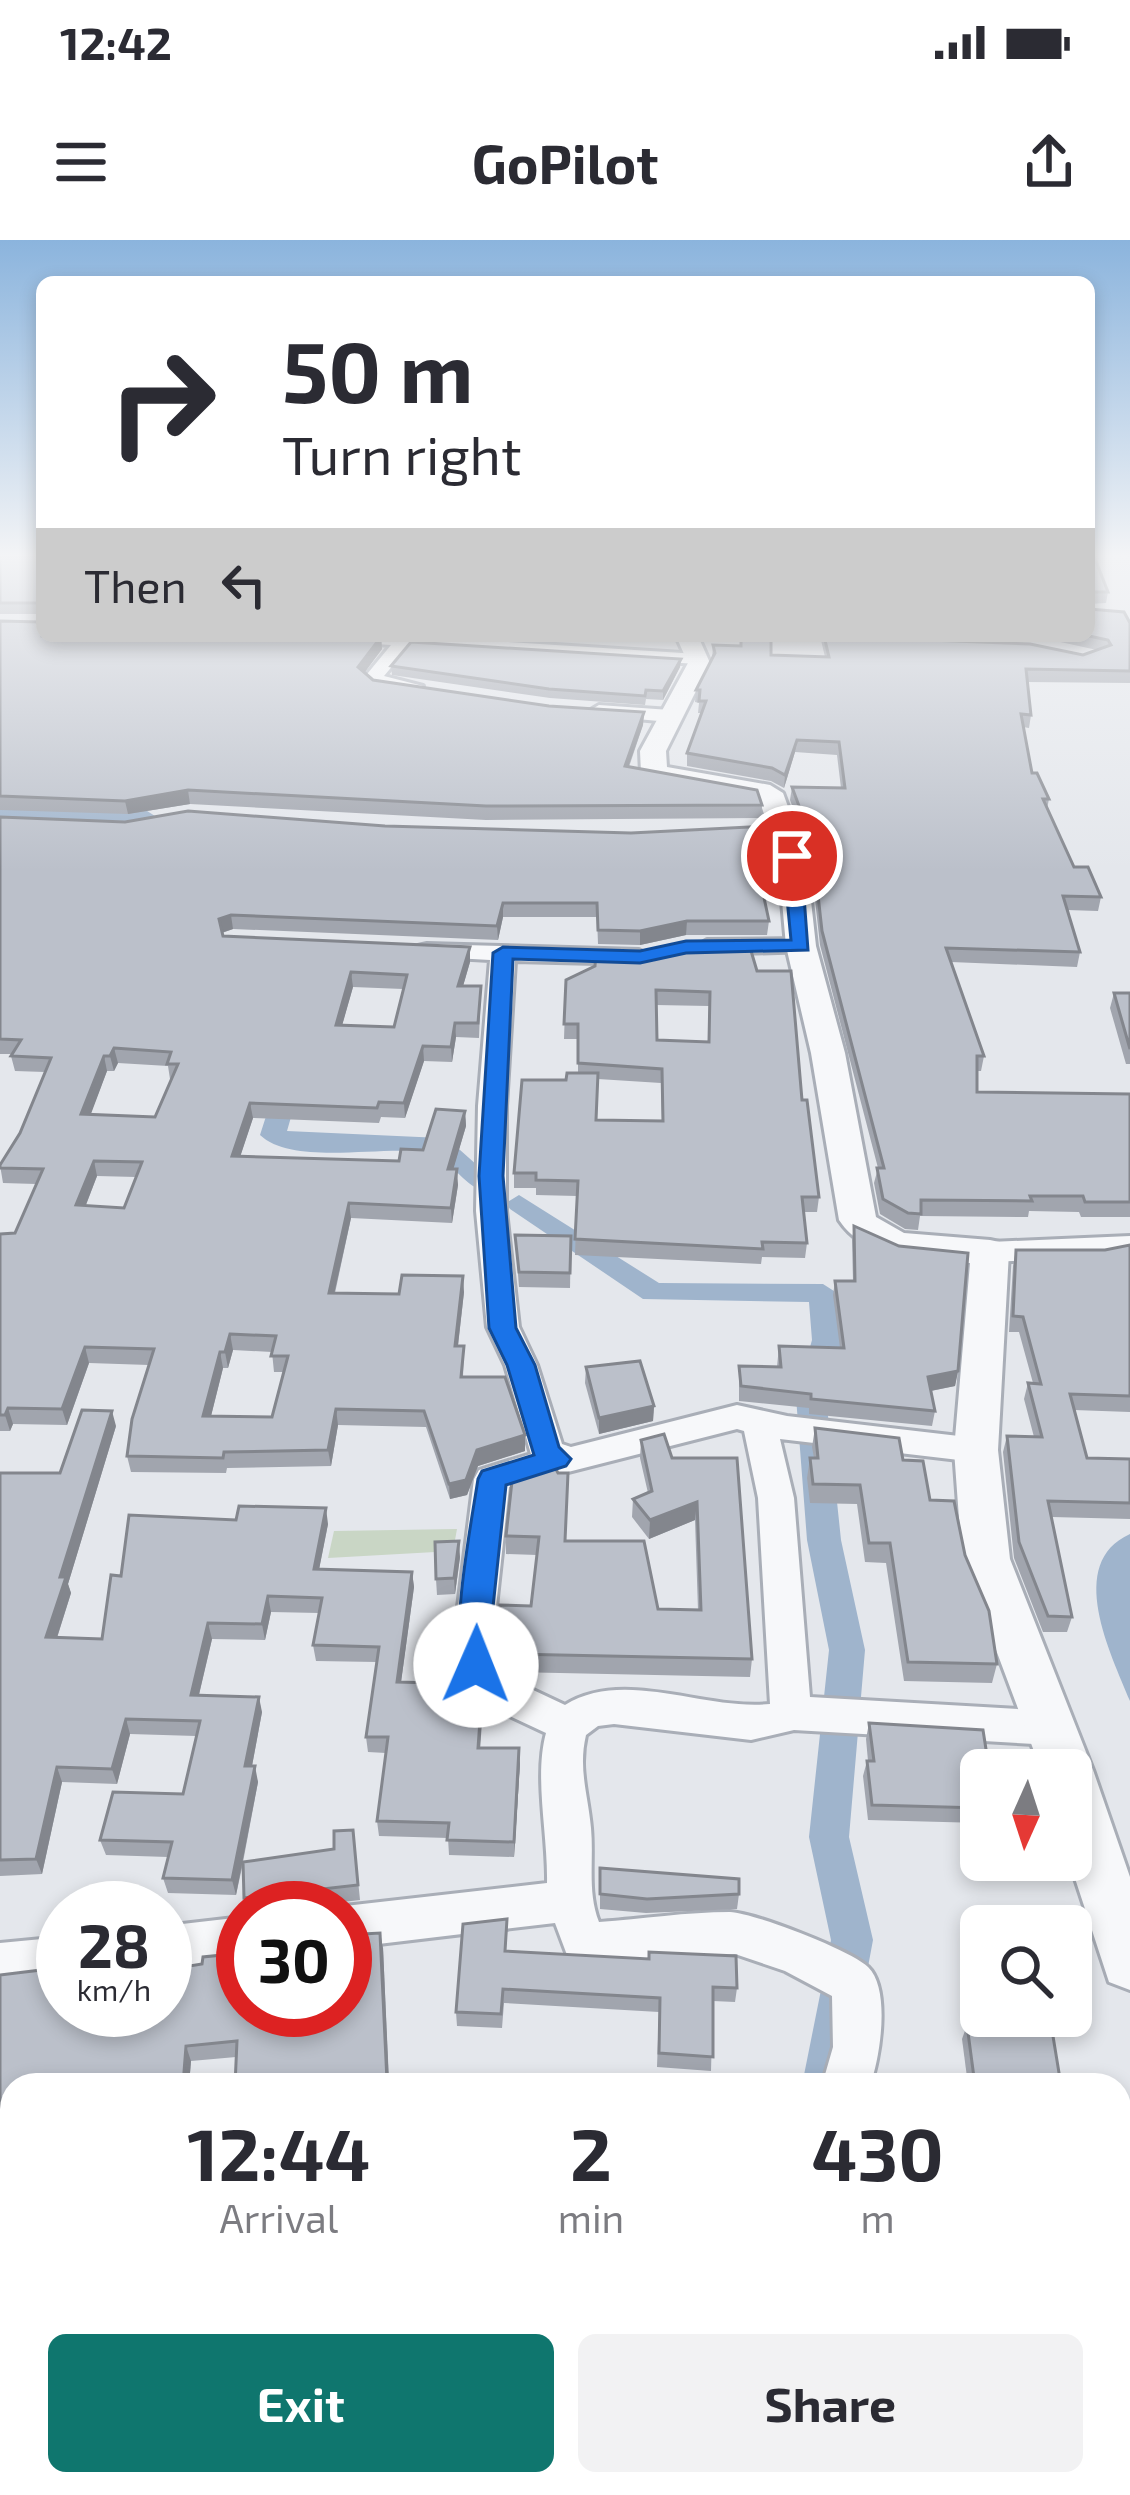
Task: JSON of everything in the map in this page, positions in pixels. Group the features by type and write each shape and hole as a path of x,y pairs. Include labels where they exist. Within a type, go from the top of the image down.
{"street":[{"path":"387,661 372,679 375,682 441,694"},
{"path":"688,661 653,751 655,773 757,787 770,793 772,828 792,856 801,946 828,1053 858,1220 865,1231 882,1240 990,1252 1130,1246"},
{"path":"569,710 670,716"},
{"path":"390,950 640,957 675,950 801,946"},
{"path":"503,953 491,1190 502,1328 521,1365 547,1452 556,1459"},
{"path":"990,1252 976,1450 986,1559 1060,1749"},
{"path":"568,1726 500,1693 476,1665 477,1607 492,1479 556,1459 570,1460 737,1417 976,1450"},
{"path":"773,1424 776,1498 799,1714"},
{"path":"851,2073 859,2018 853,1983 797,1953 735,1933 589,1944 583,1940 569,1901 570,1828 559,1762 568,1726 591,1710 648,1710 733,1721 780,1721 799,1714 868,1719 1060,1749"},
{"path":"1092,1846 1130,1963"},
{"path":"372,1924 569,1901"},
{"path":"0,1965 36,1961"}],"green space":[{"path":"457,1529 453,1551 328,1558 334,1531"}],"water":[{"path":"1130,1534 1130,1701 1105,1635 1096,1587 1100,1566 1111,1548"}],"building":[{"path":"0,661 362,661 358,667 373,680 549,706 644,712 625,766 757,790 762,805 486,806 188,790 125,801 0,796"},
{"path":"395,661 680,661 663,691 646,690 645,696 549,689 391,666"},
{"path":"711,661 1130,661 1130,671 1026,669 1031,715 1021,714 1032,773 1037,773 1049,799 1043,799 1074,867 1088,867 1101,897 1063,896 1080,952 946,948 984,1056 977,1056 977,1092 1130,1094 1130,1202 1085,1202 1083,1196 1030,1196 1032,1201 921,1200 921,1214 908,1213 883,1199 877,1168 884,1168 822,931 812,841 792,787 845,788 839,742 797,740 785,775 772,768 687,753 706,701 699,701 700,690 696,690"},
{"path":"188,811 385,826 631,833 769,826 775,851 754,851 769,921 687,921 640,931 598,930 597,903 503,903 497,926 231,915 219,919 223,936 470,947 458,986 481,986 478,1023 455,1023 451,1047 423,1046 404,1103 379,1102 377,1108 250,1103 232,1156 399,1161 401,1149 423,1150 436,1109 465,1111 448,1169 457,1169 451,1208 349,1203 329,1293 399,1294 402,1275 463,1276 455,1346 464,1346 461,1377 505,1377 525,1435 477,1450 466,1480 449,1484 424,1411 336,1409 328,1450 224,1452 223,1458 127,1456 132,1419 154,1349 85,1347 62,1409 8,1408 0,1415 0,1234 15,1233 43,1169 0,1165 20,1133 51,1058 11,1056 21,1040 0,1039 0,817 125,822","holes":["351,972 407,975 394,1027 336,1025","114,1048 171,1052 167,1064 178,1064 155,1117 81,1114 104,1056 110,1056","94,1161 142,1162 124,1208 76,1205","230,1334 276,1336 271,1356 288,1356 272,1417 203,1416 220,1352 225,1352"]},
{"path":"687,944 749,944 757,971 791,971 802,1100 807,1100 819,1197 802,1197 807,1243 762,1242 763,1249 575,1239 578,1181 536,1180 536,1173 514,1173 522,1080 566,1080 567,1073 598,1073 596,1120 663,1121 662,1069 578,1063 578,1024 564,1024 566,980 595,966 596,953 640,954","holes":["656,990 710,992 709,1042 657,1040"]},
{"path":"1114,993 1130,993 1130,1049"},
{"path":"854,1226 899,1246 968,1253 958,1371 928,1377 935,1411 811,1399 811,1394 741,1386 739,1366 781,1367 779,1346 844,1348 835,1281 855,1281"},
{"path":"515,1235 571,1236 570,1273 519,1272"},
{"path":"1130,1245 1130,1396 1070,1394 1087,1458 1130,1459 1130,1503 1048,1501 1072,1617 1048,1616 1019,1542 1007,1436 1042,1437 1028,1383 1041,1384 1023,1317 1013,1316 1016,1250 1105,1250"},
{"path":"640,1361 654,1406 599,1418 586,1367"},
{"path":"82,1410 112,1411 46,1637 102,1639 111,1575 121,1576 129,1515 236,1520 239,1506 326,1508 314,1569 412,1572 397,1682 475,1684 482,1693 478,1748 519,1748 514,1842 447,1840 449,1823 377,1821 388,1737 366,1737 379,1647 313,1645 322,1598 268,1596 262,1624 208,1623 191,1695 259,1697 245,1766 255,1766 232,1880 163,1878 172,1842 100,1840 113,1792 183,1794 200,1721 126,1719 112,1769 57,1767 36,1859 0,1860 0,1473 60,1473"},
{"path":"815,1428 899,1438 903,1460 923,1461 930,1500 954,1501 965,1555 989,1611 997,1664 908,1662 890,1543 869,1543 860,1485 813,1484 810,1458 818,1458"},
{"path":"664,1434 672,1458 737,1458 752,1659 511,1654 500,1640 500,1605 531,1606 539,1537 506,1536 513,1472 552,1462 558,1473 568,1473 565,1541 644,1541 658,1609 701,1610 697,1502 650,1520 633,1499 652,1491 641,1440"},
{"path":"459,1541 454,1578 436,1579 435,1542"},
{"path":"869,1723 983,1730 986,1749 960,1749 960,1807 872,1805 867,1761 874,1761"},
{"path":"353,1830 358,1881 244,1881 243,1862 334,1849 334,1831"},
{"path":"600,1868 739,1879 739,1894 647,1899 600,1894"},
{"path":"507,1919 505,1951 649,1959 649,1952 736,1956 737,1988 713,1987 713,2057 659,2053 660,1998 503,1989 501,2014 456,2012 463,1924"},
{"path":"372,1933 380,1933 387,2073 236,2073 237,2041 186,2046 184,2073 0,2073 0,1975 36,1971 36,2037 192,2037 192,1966 202,1964 203,1957 216,1956 216,2037 372,2037"},
{"path":"969,2037 1053,2037 1059,2073 973,2073"}],"waterway":[{"path":"0,814 144,815 159,825 148,848"},
{"path":"289,1082 273,1135 294,1142 441,1146 484,1183"},
{"path":"519,1203 653,1292 823,1293 827,1340 811,1397 824,1540 847,1650 829,1837 852,1940 826,2073"}],"route":[{"path":"476,1665 477,1607 492,1479 556,1459 547,1452 521,1365 502,1328 491,1176 503,953 640,957 686,947 801,946 792,856"}]}
